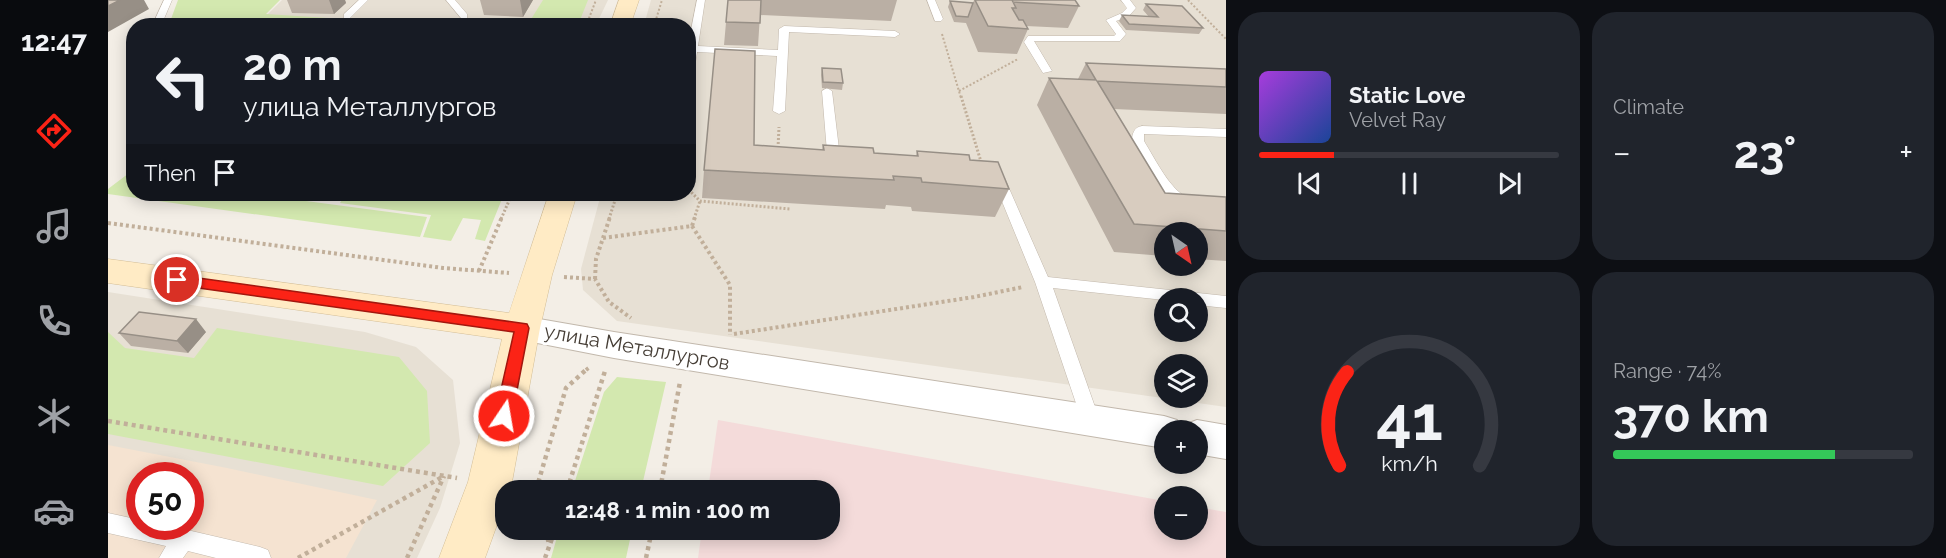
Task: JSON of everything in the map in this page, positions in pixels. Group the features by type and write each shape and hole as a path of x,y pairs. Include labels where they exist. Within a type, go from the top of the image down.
{"main road":[{"path":"623,18 629,0"},
{"path":"462,558 490,482 522,328 536,275 561,201"},
{"name":"улица Металлургов","path":"108,271 522,328"}],"street":[{"name":"улица Металлургов","path":"522,328 1154,430"},
{"path":"1208,439 1226,442"}],"lane":[{"path":"161,18 168,0"},
{"path":"347,16 364,0"},
{"path":"450,0 464,16"},
{"path":"696,35 701,0"},
{"path":"932,0 938,19"},
{"path":"1047,71 1029,42 1031,38 1117,39 1120,34 1112,20 1132,8 1125,0"},
{"path":"779,111 784,29 895,33"},
{"path":"696,49 782,53"},
{"path":"827,91 832,152"},
{"path":"1226,133 1158,128 1142,129 1138,134 1138,141 1172,196 1195,211 1226,216"},
{"path":"778,148 867,155"},
{"path":"982,166 994,167 1043,282 1091,421"},
{"path":"1043,282 1154,294"},
{"path":"1208,300 1226,302"},
{"path":"108,523 126,527"},
{"path":"170,558 184,540 260,558"}],"path":[{"path":"589,18 596,0"},
{"path":"656,18 662,0"},
{"path":"1188,0 1226,39"},
{"path":"938,19 982,166"},
{"path":"895,33 904,31 942,33"},
{"path":"959,91 1015,59 1040,60"},
{"path":"778,148 779,111"},
{"path":"696,197 700,201 790,209"},
{"path":"479,271 509,201"},
{"path":"570,480 618,343 624,315 605,298 595,279 596,258 615,201"},
{"path":"692,226 700,201"},
{"path":"108,223 479,271 595,279"},
{"path":"692,226 730,285 730,335"},
{"path":"603,238 692,226"},
{"path":"722,337 974,297 1043,282"},
{"path":"539,480 566,388 618,343"},
{"path":"662,480 681,378 670,376"},
{"path":"108,421 495,483"},
{"path":"298,558 444,476"},
{"path":"407,558 444,476"},
{"path":"548,540 549,546"},
{"path":"546,558 551,540"},
{"path":"646,558 650,540"}],"shaded area":[{"path":"282,0 608,0 599,18 264,18"},
{"path":"651,0 1226,0 1226,407 1208,404 1208,354 1154,354 1154,397 617,321 583,290 581,269 599,201 696,201 696,18 646,18"},
{"path":"108,292 365,332 416,347 453,380 460,443 440,508 417,558 108,558"},
{"path":"718,420 1154,499 1154,540 1208,540 1208,509 1226,512 1226,558 698,558 701,540 840,540 840,480 709,480"},
{"path":"108,445 196,462 126,462 126,540 204,540 204,464 377,500 346,558 108,558"}],"green space":[{"path":"178,0 280,0 266,14 328,18 171,18"},
{"path":"543,0 588,0 581,18 532,18"},
{"path":"126,175 126,196 108,194 108,189"},
{"path":"159,201 306,201 427,217 420,237"},
{"path":"341,201 501,201 485,241 475,239 481,220 463,218 451,241 423,237 431,215 340,203"},
{"path":"217,328 399,357 427,391 430,443 383,486 108,434 108,332 125,348 194,358"},
{"path":"617,377 666,382 643,480 575,480 604,392"},
{"path":"556,540 630,540 626,558 551,558"}],"building":[{"path":"108,0 120,0 108,6"},
{"path":"728,0 761,0 760,23 726,22"},
{"path":"975,0 1012,0 1016,8 1012,8 1028,29 988,26"},
{"path":"1012,0 1075,0 1079,6 1013,2"},
{"path":"950,1 973,3 968,17 956,16"},
{"path":"1146,4 1182,6 1203,28 1129,24 1122,15 1158,17"},
{"path":"715,49 755,51 754,145 824,150 823,145 873,148 874,153 918,156 917,151 969,155 970,160 998,162 1009,189 922,182 921,178 893,176 894,180 704,170"},
{"path":"1086,63 1226,69 1226,87 1097,81 1165,193 1226,197 1226,231 1208,230 1208,222 1154,222 1154,226 1134,224 1049,78 1096,80"},
{"path":"822,68 841,69 843,83 823,82"},
{"path":"139,312 196,319 177,341 119,333"}],"route":[{"path":"177,280 522,328 504,416"}]}
